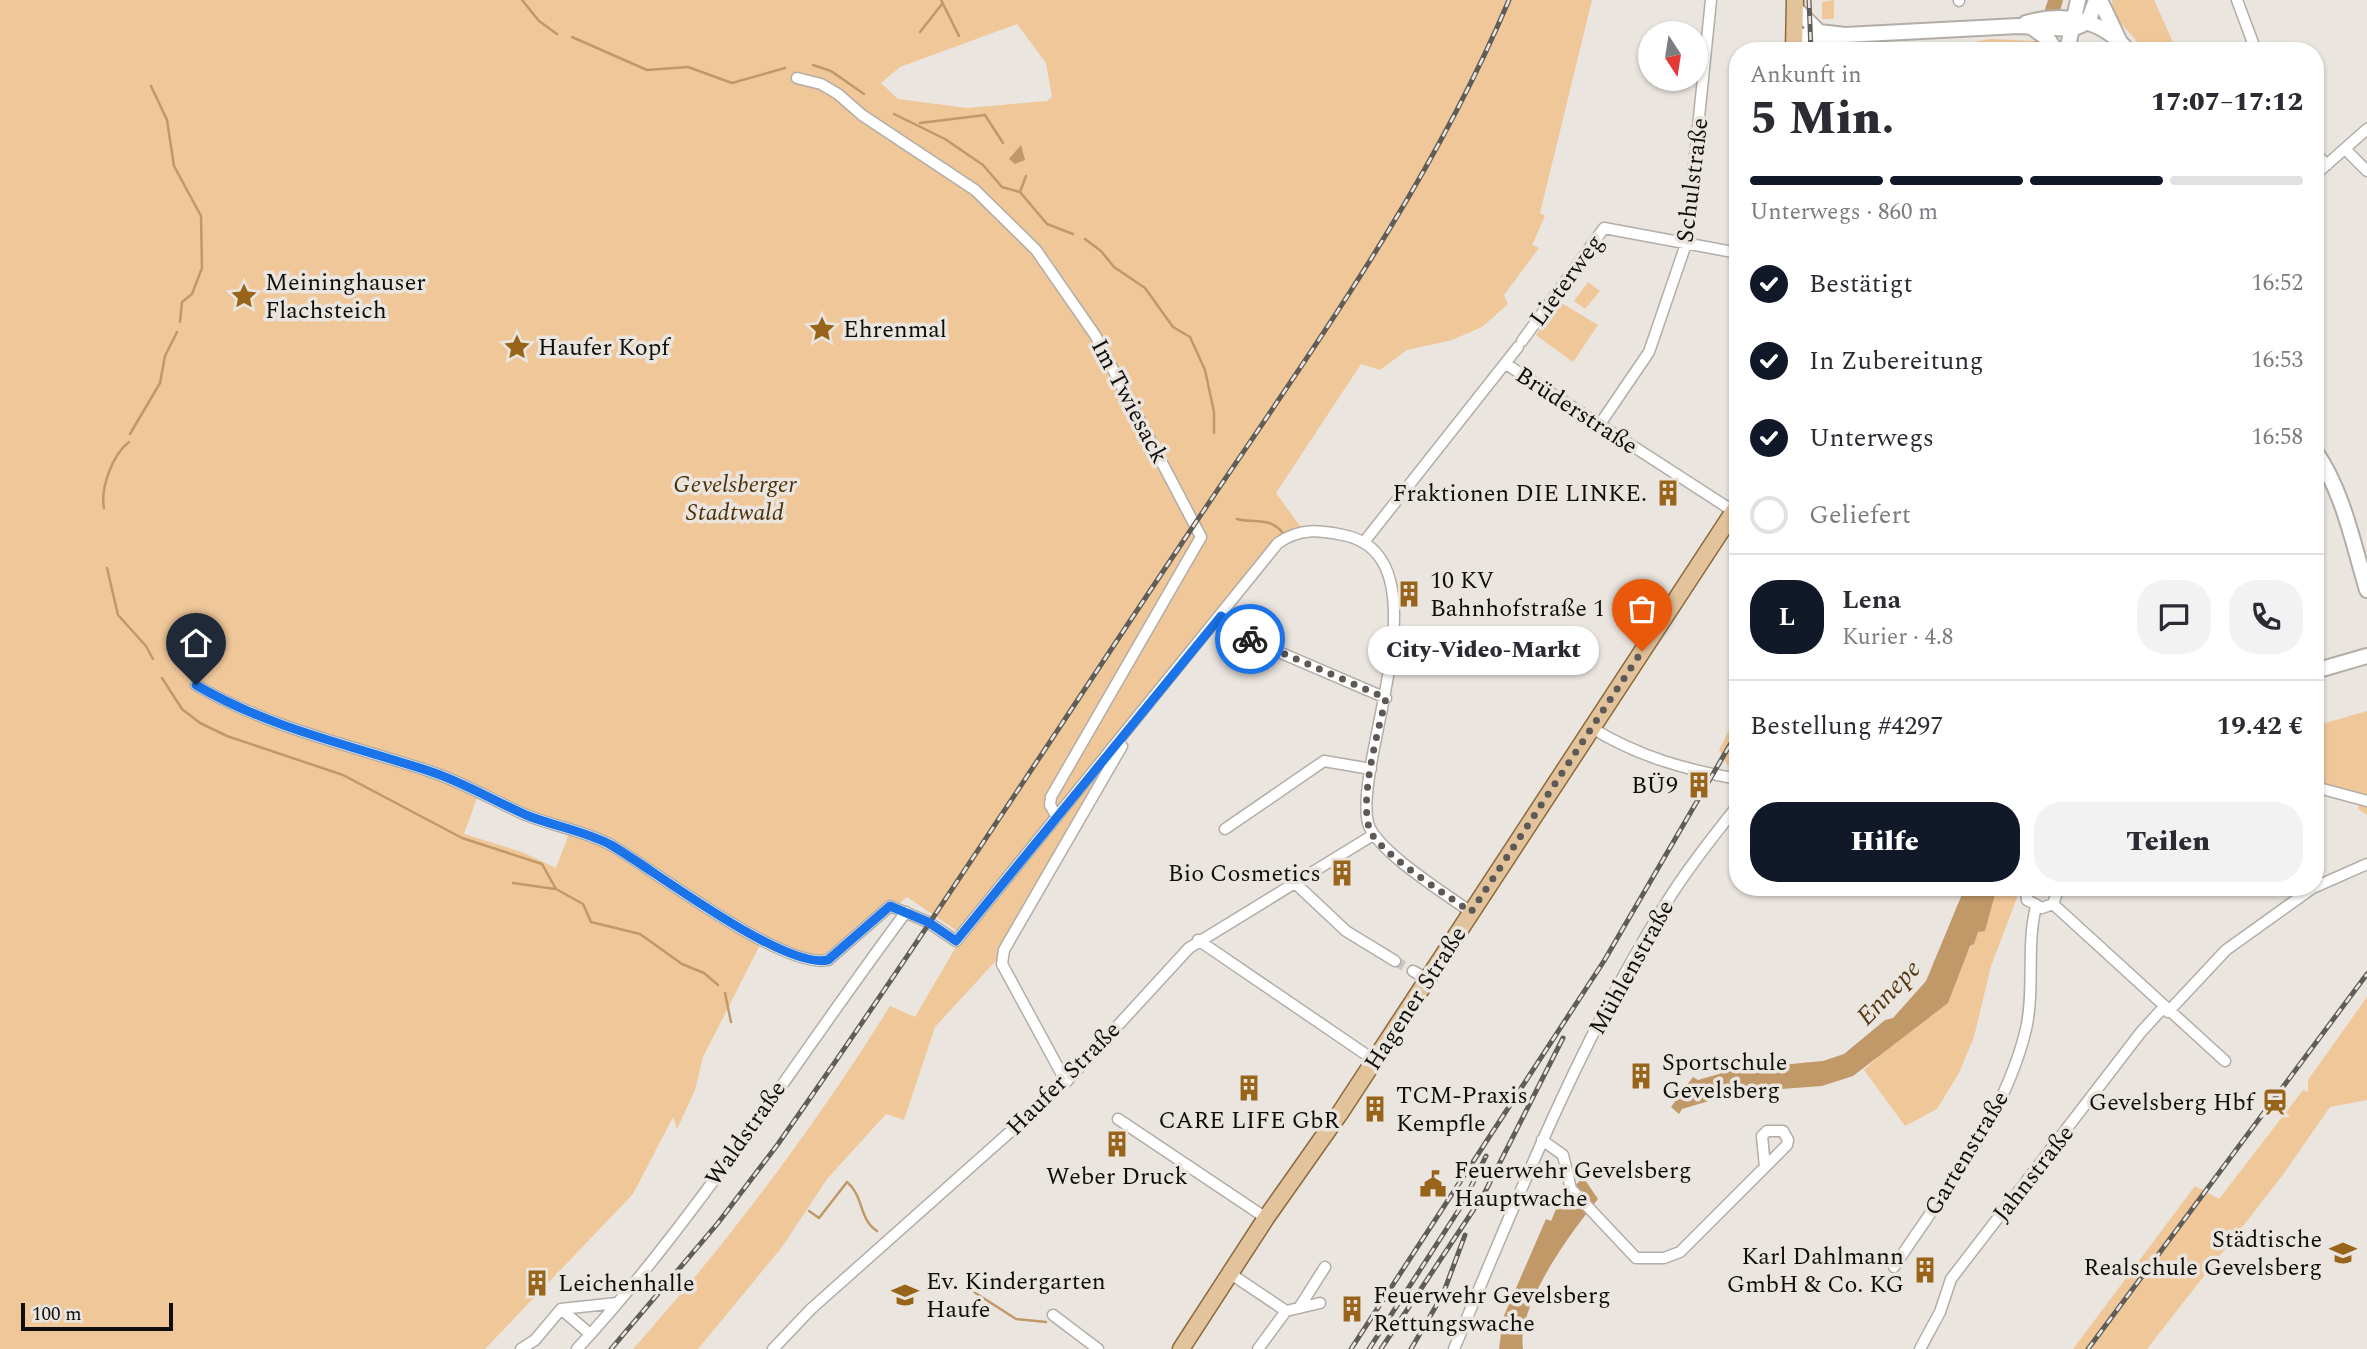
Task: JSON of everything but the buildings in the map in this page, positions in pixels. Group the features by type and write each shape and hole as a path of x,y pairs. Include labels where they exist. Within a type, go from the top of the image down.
{"main road":[{"path":"2073,23 2098,0 2122,42"},
{"path":"1795,4 1820,42 1845,35 2073,23 2115,42"},
{"path":"1794,42 1795,4"},
{"path":"2035,25 2051,42"},
{"path":"2324,463 2342,506 2367,590"},
{"name":"Hagener Straße","path":"1181,1349 1374,1060 1420,975 1471,912 1729,519"},
{"path":"2324,668 2367,656"}],"street":[{"name":"Schulstraße","path":"1600,424 1649,352 1686,244 1711,0"},
{"path":"2237,0 2253,42"},
{"name":"Im Twiesack","path":"797,78 821,85 838,94 862,115 975,190 1036,250 1095,335 1202,537 1051,797 1050,805 1057,817"},
{"path":"2324,168 2367,129"},
{"path":"2345,149 2367,171"},
{"path":"2324,162 2327,165"},
{"name":"Lieterweg","path":"1506,364 1604,228 1729,251"},
{"name":"Brüderstraße","path":"1364,542 1506,364 1729,504"},
{"path":"196,685 225,702 272,722 432,772 527,815 609,844 764,941 816,963 828,960 890,906 906,912 956,941 1136,722 1278,543 1303,530 1321,531 1364,542 1384,567 1395,619 1386,698 1371,769 1367,809 1373,835 1424,879 1471,912"},
{"path":"1221,616 1253,641 1386,698"},
{"path":"1066,1082 1002,964 1004,950 1136,722"},
{"path":"1592,728 1626,749 1729,777"},
{"path":"1225,829 1324,761 1371,769"},
{"path":"2324,789 2367,801"},
{"name":"Mühlenstraße","path":"1454,1349 1542,1140 1604,1012 1664,906 1729,817"},
{"name":"Haufer Straße","path":"773,1349 811,1309 1066,1082 1179,957 1198,940 1373,835"},
{"name":"Jahnstraße","path":"2324,883 2367,864"},
{"path":"1295,883 1346,931 1395,961"},
{"path":"2027,896 2027,900 2036,907 2053,904"},
{"path":"2053,904 2056,896"},
{"name":"Jahnstraße","path":"1920,1349 1936,1320 1951,1279 2141,1032 2226,950 2302,896"},
{"path":"2053,904 2166,1010 2225,1061"},
{"name":"Gartenstraße","path":"1894,1267 1985,1130 2014,1071 2031,1005 2036,907"},
{"name":"Waldstraße","path":"576,1349 617,1303 698,1199 906,912"},
{"path":"1198,940 1374,1060"},
{"path":"1118,1119 1266,1218"},
{"path":"1542,1140 1563,1155 1571,1189 1636,1258 1664,1258 1680,1252 1765,1167"},
{"path":"1299,1308 1325,1267"},
{"path":"1231,1274 1286,1311"},
{"path":"521,1349 535,1339 561,1309 617,1303"},
{"path":"1258,1349 1286,1311 1320,1303"},
{"path":"561,1309 590,1334"},
{"path":"1053,1315 1098,1349"}],"green space":[{"name":"Gevelsberger Stadtwald","path":"0,0 1592,0 1540,213 1545,216 1532,245 1539,248 1504,295 1508,304 1482,327 1452,340 1407,350 1380,370 1361,364 1276,493 1303,530 1289,536 1136,721 1003,953 935,1027 904,1120 886,1114 827,1179 782,1247 698,1349 633,1349 703,1267 769,1183 801,1140 890,1006 915,1017 963,935 907,897 830,962 816,960 763,939 703,1057 695,1090 677,1129 673,1117 633,1194 485,1349 0,1349","holes":["1017,24 1046,63 1052,97 1047,101 967,108 898,99 881,83 900,67","478,795 569,834 556,868 522,852 464,834"]},
{"path":"1834,0 1834,19 1822,19 1822,2"},
{"path":"2112,0 2154,0 2173,42 2137,42 2119,21"},
{"path":"1990,39 2035,41 2035,42 1975,42"},
{"path":"1588,282 1600,291 1585,309 1574,301"},
{"path":"1560,302 1598,325 1573,362 1536,335"},
{"path":"2367,711 2367,815 2358,809 2362,794 2324,784 2324,723"},
{"path":"1729,730 1729,766 1719,750"},
{"path":"1994,896 2018,896 1991,966 1974,1037 1959,1073 1937,1109 1905,1126 1864,1070 1928,1004 1960,963 1978,932 1985,930"},
{"path":"2367,997 2367,1100 2330,1107 2282,1176 2147,1349 2073,1349 2195,1186 2219,1199 2303,1090 2308,1092 2308,1080"}],"shaded area":[{"path":"2048,0 2063,0 2051,42 2035,42"},
{"path":"1021,145 1025,160 1015,164 1009,159"},
{"path":"1961,896 1995,896 1985,931 1978,932 1974,944 1970,946 1948,1003 1853,1076 1822,1086 1739,1092 1682,1109 1679,1114 1671,1107 1693,1077 1698,1080 1736,1069 1823,1061 1844,1054 1885,1020 1893,1018 1926,981"},
{"path":"1583,1177 1598,1199 1561,1249 1537,1291 1523,1332 1523,1349 1499,1349 1503,1318 1546,1219 1551,1221 1557,1207"}],"waterway":[{"path":"522,0 539,21 557,34"},
{"path":"941,0 959,36"},
{"path":"920,32 942,4"},
{"path":"572,37 647,70 688,67 732,83 785,68"},
{"path":"813,65 831,71 864,94"},
{"path":"151,86 167,120 174,166 201,216 202,268 192,294 182,302 180,322"},
{"path":"894,114 945,139 983,165 1002,187 1020,192 1047,224 1073,234"},
{"path":"920,123 985,115 1003,143"},
{"path":"1020,192 1026,176"},
{"path":"1085,239 1101,251 1114,267 1145,288 1173,327 1190,337 1205,370 1214,412 1214,433"},
{"path":"130,434 160,383 165,356 177,332"},
{"path":"104,508 104,491 109,472 123,447 129,442"},
{"path":"1237,519 1267,522 1283,533"},
{"path":"107,568 118,615 146,646 153,659"},
{"path":"162,678 182,709 200,723 227,736 343,775 462,838 542,864 556,889 583,904 591,922 640,934 682,964 704,973 718,985"},
{"path":"513,883 555,889"},
{"path":"725,993 731,1022"},
{"path":"809,1211 819,1218 847,1182 856,1194 867,1221 877,1231"},
{"path":"974,1292 1016,1319 1046,1322"}],"tunnel":[{"path":"1395,961 1413,971"}],"railway":[{"path":"611,1349 718,1223 778,1144 933,918 1318,342 1440,141 1509,0"},
{"path":"1809,0 1811,42"},
{"path":"1351,1349 1604,961 1729,746"},
{"path":"2088,1349 2367,974"},
{"path":"1381,1349 1484,1194 1563,1038"},
{"path":"1369,1349 1462,1205 1486,1156"},
{"path":"1411,1349 1443,1294 1465,1235"}],"way so far":[{"path":"1250,639 1386,698 1371,769 1367,809 1373,835 1424,879 1471,912 1642,651"}],"place":[{"name":"Meininghauser Flachsteich","path":"244,296"},
{"name":"Ehrenmal","path":"822,329"},
{"name":"Haufer Kopf","path":"517,347"},
{"name":"Fraktionen DIE LINKE.","path":"1668,493"},
{"name":"10 KV Bahnhofstraße 1","path":"1409,594"},
{"name":"City-Video-Markt","path":"1642,651"},
{"name":"BÜ9","path":"1699,785"},
{"name":"Bio Cosmetics","path":"1342,873"},
{"name":"Sportschule Gevelsberg","path":"1641,1076"},
{"name":"CARE LIFE GbR","path":"1249,1088"},
{"name":"Gevelsberg Hbf","path":"2275,1102"},
{"name":"TCM-Praxis Kempfle","path":"1375,1109"},
{"name":"Weber Druck","path":"1117,1144"},
{"name":"Feuerwehr Gevelsberg Hauptwache","path":"1433,1184"},
{"name":"Städtische Realschule Gevelsberg","path":"2343,1253"},
{"name":"Karl Dahlmann GmbH & Co. KG","path":"1925,1270"},
{"name":"Leichenhalle","path":"537,1283"},
{"name":"Ev. Kindergarten Haufe","path":"905,1295"},
{"name":"Feuerwehr Gevelsberg Rettungswache","path":"1352,1309"}],"route":[{"path":"196,685 225,702 272,722 432,772 527,815 609,844 664,881 764,941 816,963 828,960 890,906 928,922 956,941 1221,616 1250,639"}],"water label":[{"name":"Ennepe","path":"1888,992"}]}
